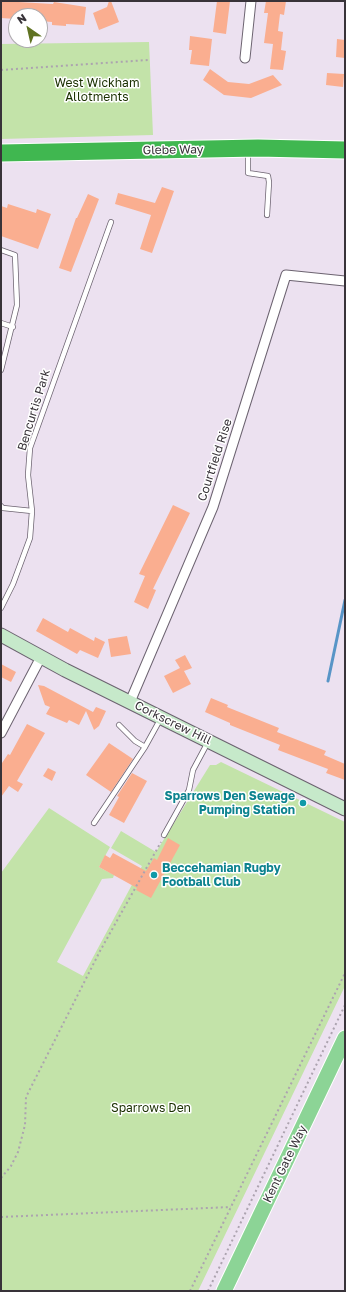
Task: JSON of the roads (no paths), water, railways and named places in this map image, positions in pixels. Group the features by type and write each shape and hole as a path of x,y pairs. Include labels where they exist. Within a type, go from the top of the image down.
{"highway":[{"name":"Glebe Way","path":"1,153 247,148 345,150"}],"main road":[{"name":"Kent Gate Way","path":"224,1291 345,1038"}],"street":[{"path":"245,58 251,1"},
{"name":"Courtfield Rise","path":"130,702 213,506 286,275 345,281"},
{"name":"Corkscrew Hill","path":"1,635 41,657 345,809"},
{"path":"1,733 41,657"}],"lane":[{"path":"247,148 248,173 268,176 270,182 266,215"},
{"name":"Bencurtis Park","path":"1,608 13,584 30,538 32,511 28,475 30,448 111,222"},
{"path":"1,250 15,255 16,306 13,327 1,370"},
{"path":"1,323 13,327"},
{"path":"1,506 3,508 32,511"},
{"path":"94,823 145,747 161,717"},
{"path":"119,725 135,741 145,747"},
{"path":"164,835 189,790 194,770 209,740"}],"waterway":[{"path":"328,681 345,600"}],"place":[{"name":"Sparrows Den Sewage Pumping Station","path":"303,803"},
{"name":"Beccehamian Rugby Football Club","path":"154,875"}],"park label":[{"name":"West Wickham Allotments","path":"97,90"},
{"name":"Sparrows Den","path":"151,1108"}]}
